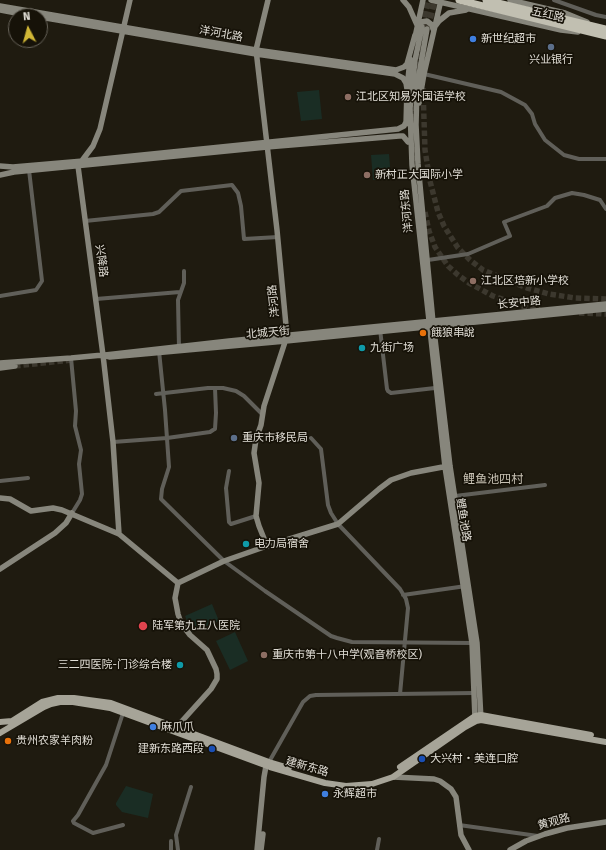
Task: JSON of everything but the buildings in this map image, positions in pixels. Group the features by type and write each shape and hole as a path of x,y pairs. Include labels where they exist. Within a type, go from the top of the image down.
{"highway":[{"path":"459,0 563,22"},
{"path":"486,0 563,22"},
{"name":"五红路","path":"563,22 605,32"}],"main road":[{"name":"建新东路","path":"0,722 12,721 42,702 58,698 111,703 268,765 325,783 346,786 372,784 393,777 478,718"},
{"name":"建新东路","path":"0,733 44,707 60,702 74,702 110,708 174,729"},
{"name":"建新东路","path":"268,765 336,782 371,780 391,773 478,718"},
{"path":"478,718 606,738"},
{"path":"478,718 606,742"}],"street":[{"path":"78,166 93,146 100,129 130,0"},
{"name":"洋河路","path":"267,546 256,516 259,483 254,452 256,439 261,425 262,414 287,338 278,237 256,52 268,0"},
{"path":"403,0 425,28"},
{"path":"416,125 424,74 425,28 423,0"},
{"name":"五红路","path":"431,0 561,30 605,32"},
{"path":"412,165 406,122 410,58 415,35 449,14 460,10 471,9 469,6 469,0"},
{"name":"五红路","path":"510,0 565,13 605,32"},
{"path":"554,0 596,15 606,17"},
{"path":"425,28 440,1"},
{"name":"洋河北路","path":"0,6 124,30"},
{"name":"洋河北路","path":"48,18 395,74 403,78 407,89"},
{"name":"洋河东路","path":"425,28 417,86 416,125 428,260 431,324"},
{"name":"洋河东路","path":"425,28 415,60 410,108 412,165 431,324"},
{"name":"洋河北路","path":"256,52 396,70 407,64 415,35"},
{"path":"424,74 501,92 525,105 532,114 535,124 545,140 564,155 579,159 606,159"},
{"path":"0,168 29,170 78,166 267,145 398,129 404,126 406,122"},
{"path":"0,174 14,169 83,161 267,145 399,136 403,136 408,142"},
{"name":"兴降路","path":"78,166 113,442 119,534"},
{"path":"0,296 36,290 42,281 29,170"},
{"path":"85,221 153,214 159,212 181,191 232,185 238,193 241,206 244,239 278,237"},
{"path":"428,260 468,254 510,236 504,222 547,206 555,198 572,193 584,194 600,200 606,209"},
{"path":"179,348 178,300 184,282 184,271"},
{"path":"96,299 180,292"},
{"name":"长安中路","path":"431,324 606,304"},
{"name":"长安中路","path":"431,324 606,309"},
{"name":"北城天街","path":"0,363 103,355 110,357 158,350 431,324"},
{"name":"鲤鱼池路","path":"431,324 435,388 467,586"},
{"name":"鲤鱼池路","path":"431,324 447,466 455,496 475,643 478,718"},
{"path":"380,329 388,391 391,393 435,388"},
{"path":"158,350 164,394 168,466 161,499 224,561 265,592 331,636 352,642 475,643"},
{"path":"0,569 55,533 66,523 80,500 82,494 79,464 81,450 75,426 76,411 71,358"},
{"path":"0,368 15,366"},
{"path":"113,442 167,438 210,432 215,429 215,388"},
{"path":"156,394 223,388 236,391 252,402 262,414"},
{"path":"311,438 319,445 321,449 328,505 338,524 400,590 406,599 408,608 400,694"},
{"path":"178,583 224,561 338,524 391,480 411,472 447,466"},
{"path":"229,471 226,488 229,522 231,524 256,516"},
{"path":"0,481 28,478"},
{"path":"455,496 545,485"},
{"path":"0,498 10,499 31,511 58,509 72,513 119,534 178,583"},
{"path":"174,729 211,689 217,679 216,669 207,650 190,635 181,623 175,598 178,583"},
{"path":"403,595 467,586"},
{"name":"鲤鱼池路","path":"475,643 474,693 478,718"},
{"path":"257,850 264,777 268,765 303,702 310,696 474,693"},
{"path":"123,713 106,765 78,815 73,821 74,823 93,833 123,825"},
{"path":"261,850 268,765"},
{"path":"393,777 427,778 440,781 445,784 454,793 462,840 468,850"},
{"path":"178,850 176,835 191,787"},
{"name":"黄观路","path":"510,850 526,841 567,828 606,822"},
{"path":"459,825 540,836"},
{"name":"黄观路","path":"516,850 528,843 547,836 606,825"},
{"path":"377,850 379,838"},
{"path":"171,841 171,850"}],"green space":[{"path":"319,90 322,119 301,121 297,92"},
{"path":"389,154 391,179 373,180 371,155"},
{"path":"212,604 219,621 192,632 185,616"},
{"path":"235,632 248,661 230,670 216,641"},
{"path":"126,786 153,794 148,818 122,812 116,805"}],"tunnel":[{"path":"422,26 428,0"},
{"path":"424,25 430,0"},
{"path":"428,27 435,0"},
{"path":"416,76 421,43"},
{"path":"423,88 425,150 430,181 438,212 444,226 458,248 483,270 527,288 549,294 575,298 606,299"},
{"path":"413,128 414,95"},
{"path":"414,147 416,166"},
{"path":"425,212 429,231 435,247 448,266 458,275 469,283 493,296 525,307 540,310"},
{"path":"579,313 606,314"},
{"path":"15,366 72,360"}],"place":[{"name":"新世纪超市","path":"473,39"},
{"name":"兴业银行","path":"551,47"},
{"name":"江北区知易外国语学校","path":"348,97"},
{"name":"新村正大国际小学","path":"367,175"},
{"name":"江北区培新小学校","path":"473,281"},
{"name":"餓狼串說","path":"423,333"},
{"name":"九街广场","path":"362,348"},
{"name":"重庆市移民局","path":"234,438"},
{"name":"电力局宿舍","path":"246,544"},
{"name":"陆军第九五八医院","path":"143,626"},
{"name":"重庆市第十八中学(观音桥校区)","path":"264,655"},
{"name":"三二四医院-门诊综合楼","path":"180,665"},
{"name":"麻爪爪","path":"153,727"},
{"name":"贵州农家羊肉粉","path":"8,741"},
{"name":"建新东路西段","path":"212,749"},
{"name":"大兴村‧美连口腔","path":"422,759"},
{"name":"永辉超市","path":"325,794"}],"district":[{"name":"鲤鱼池四村","path":"493,480"}]}
